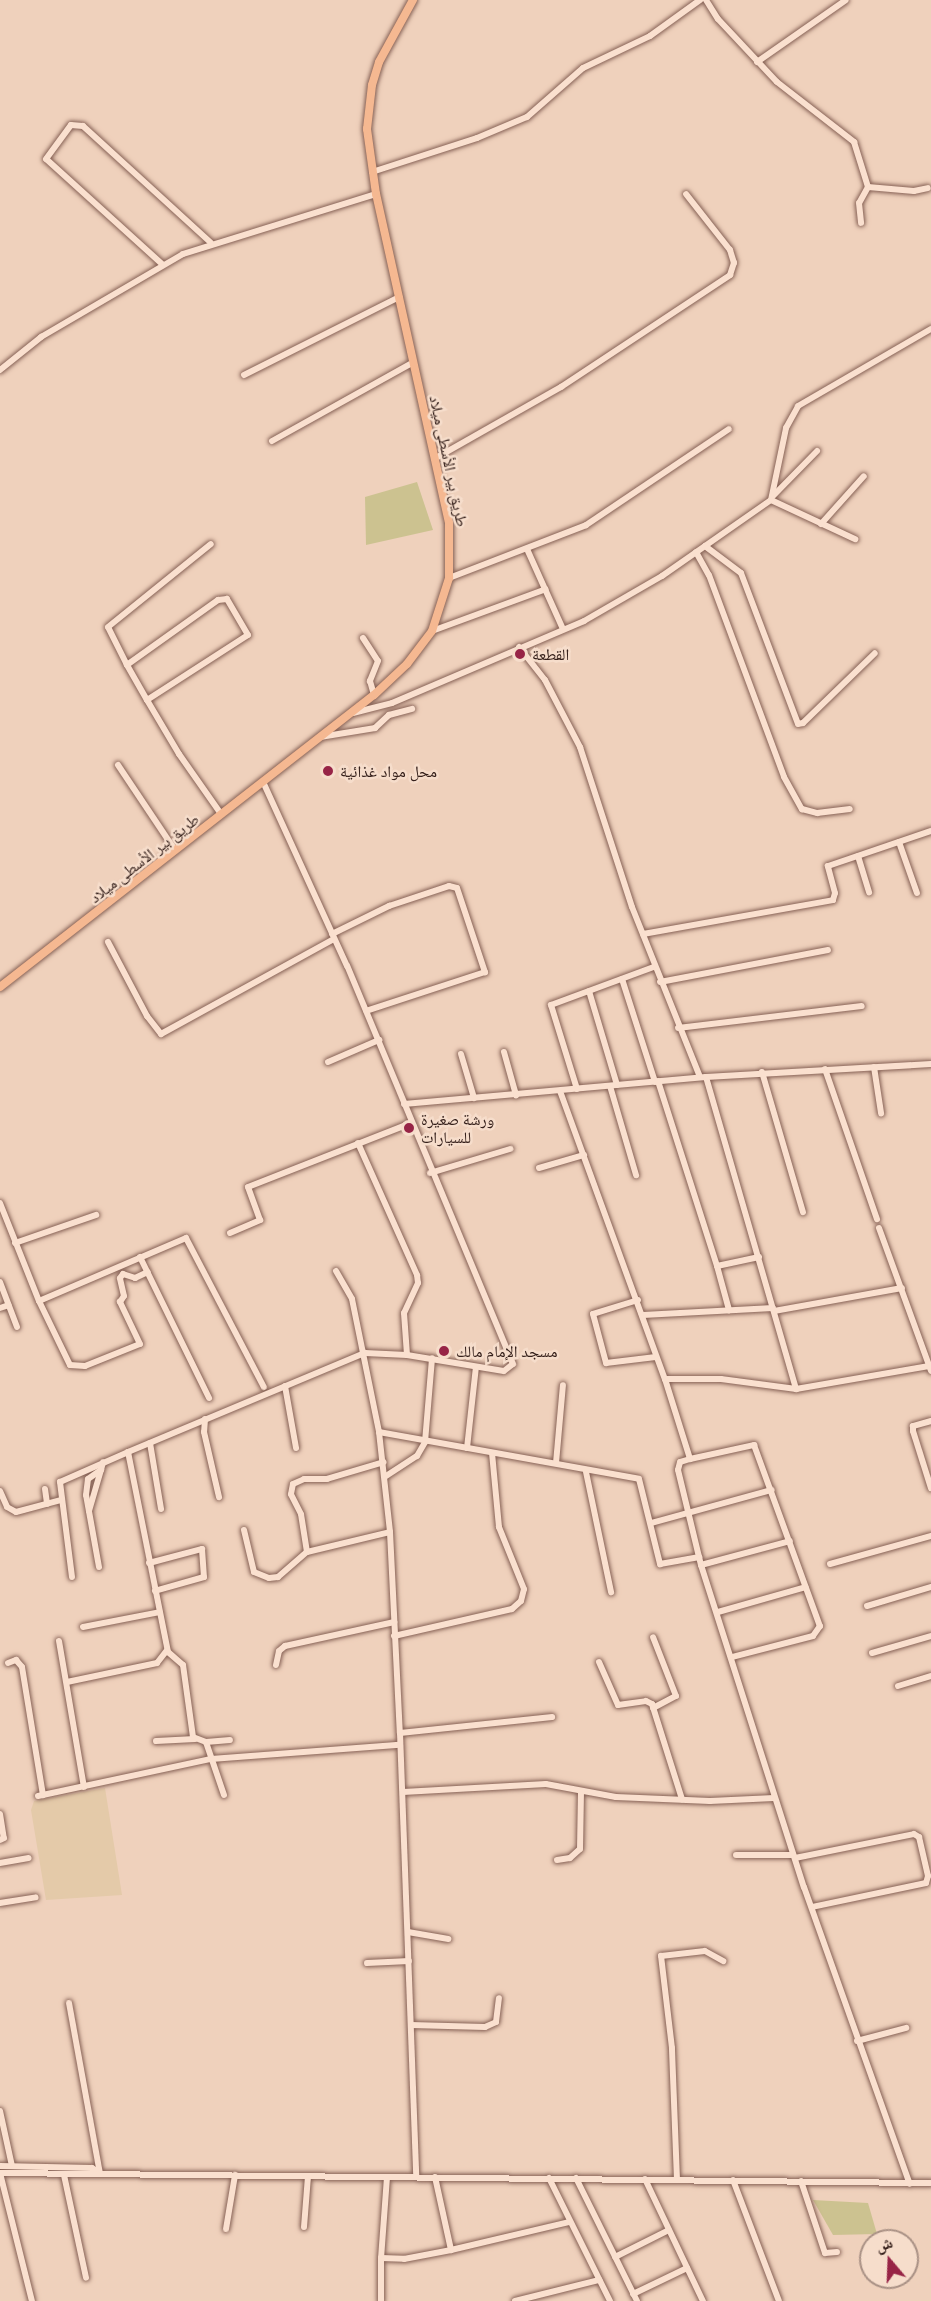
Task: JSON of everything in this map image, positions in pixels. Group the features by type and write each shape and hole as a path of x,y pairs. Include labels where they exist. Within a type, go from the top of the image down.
{"main road":[{"name":"طريق بير الأسطى ميلاد","path":"0,987 374,695 407,664 432,631 449,578 449,523 376,194 366,129 372,85 385,47 413,0"}],"street":[{"path":"372,172 477,138 527,117 583,68 650,36 700,0"},
{"path":"706,0 718,19 784,89 851,139 868,187 859,203 861,223"},
{"path":"758,62 846,0"},
{"path":"162,264 46,159 71,125 82,126 211,243"},
{"path":"868,187 914,191 928,188"},
{"path":"0,370 33,341 162,264 211,243 376,194"},
{"path":"436,458 561,387 730,275 734,263 730,250 686,194"},
{"path":"244,375 399,297"},
{"path":"772,498 793,411 931,329"},
{"path":"272,441 414,362"},
{"path":"449,578 586,525 729,429"},
{"path":"349,714 392,702 563,629 629,598 772,498 816,451"},
{"path":"821,524 864,476"},
{"path":"772,498 855,539"},
{"path":"211,544 108,627 147,700 221,814"},
{"path":"705,546 741,573 798,724 803,723 875,653"},
{"path":"527,549 563,629"},
{"path":"696,552 709,575 784,777 802,809 817,813 850,808"},
{"path":"432,631 546,589"},
{"path":"127,665 221,598 226,599 247,631 246,637 147,700"},
{"path":"363,638 378,661 370,681 374,695"},
{"path":"519,646 545,680 580,747 654,967 678,1028 703,1077 759,1257 796,1389"},
{"path":"319,737 375,728 389,715 412,708"},
{"path":"118,765 175,850"},
{"path":"72,1577 61,1500 63,1479 365,1353 432,1358 504,1371 513,1364 430,1173 379,1040 262,782"},
{"path":"643,934 832,900 835,893 828,866 931,831"},
{"path":"899,842 917,893"},
{"path":"858,856 869,892"},
{"path":"108,942 147,1016 161,1034 389,906 449,886 457,887 485,972 366,1011"},
{"path":"660,982 828,950"},
{"path":"577,1089 551,1006 654,967"},
{"path":"622,979 717,1266 729,1310"},
{"path":"589,991 636,1175"},
{"path":"678,1028 862,1006"},
{"path":"328,1062 379,1040"},
{"path":"504,1052 516,1095"},
{"path":"461,1054 474,1098"},
{"path":"404,1104 762,1072 931,1064"},
{"path":"874,1067 881,1113"},
{"path":"825,1069 876,1219"},
{"path":"762,1072 803,1212"},
{"path":"560,1091 638,1300 690,1459"},
{"path":"230,1233 260,1220 248,1186 411,1123"},
{"path":"358,1143 417,1275 418,1283 404,1313 407,1355"},
{"path":"430,1173 510,1149"},
{"path":"539,1168 584,1155"},
{"path":"0,1203 66,1362 85,1366 140,1344 120,1302 124,1296 120,1278 123,1274 135,1278 148,1272"},
{"path":"15,1243 96,1215"},
{"path":"665,1379 721,1378 796,1389 930,1368 879,1228"},
{"path":"39,1301 182,1239 189,1240 264,1387"},
{"path":"140,1257 209,1398"},
{"path":"717,1266 759,1257"},
{"path":"336,1271 350,1293 365,1353 386,1476 403,1792 416,2177"},
{"path":"0,1282 17,1327"},
{"path":"643,1315 774,1309 902,1288"},
{"path":"638,1300 593,1314 606,1363 657,1357"},
{"path":"0,1308 9,1305"},
{"path":"386,1476 417,1455 425,1442 432,1358"},
{"path":"467,1449 477,1367"},
{"path":"556,1463 563,1385"},
{"path":"285,1386 296,1448"},
{"path":"205,1419 204,1432 219,1497"},
{"path":"931,1421 913,1426 929,1474 931,1488"},
{"path":"379,1432 425,1442 556,1463 586,1472 639,1479 662,1566 699,1557"},
{"path":"150,1443 161,1509"},
{"path":"732,1658 816,1634 819,1626 772,1490 753,1444 690,1459 678,1465 688,1515 701,1565 718,1612 774,1797 857,2041 910,2184"},
{"path":"128,1452 167,1650 183,1666 195,1739"},
{"path":"394,1636 512,1609 521,1600 524,1589 499,1527 492,1453"},
{"path":"89,1512 104,1462"},
{"path":"307,1552 301,1514 291,1494 293,1484 304,1479 327,1479 384,1462"},
{"path":"99,1567 89,1512 87,1483 101,1470"},
{"path":"586,1472 611,1592"},
{"path":"45,1489 47,1504"},
{"path":"651,1523 688,1515 772,1490"},
{"path":"0,1491 10,1510 61,1500"},
{"path":"244,1530 254,1572 260,1578 278,1577 307,1552 390,1532"},
{"path":"830,1564 931,1536"},
{"path":"701,1565 790,1540"},
{"path":"149,1563 202,1549 204,1577 155,1592"},
{"path":"718,1612 806,1587"},
{"path":"867,1606 931,1587"},
{"path":"83,1627 160,1612"},
{"path":"276,1665 279,1651 285,1646 394,1622"},
{"path":"872,1653 931,1636"},
{"path":"653,1638 676,1696 653,1708"},
{"path":"59,1641 84,1787"},
{"path":"67,1682 157,1663 167,1650"},
{"path":"8,1663 16,1660 22,1666 40,1796 211,1759 399,1745"},
{"path":"599,1662 618,1705 646,1701 653,1708 682,1799"},
{"path":"898,1686 931,1676"},
{"path":"400,1733 552,1717"},
{"path":"156,1741 230,1740"},
{"path":"206,1742 224,1795"},
{"path":"403,1792 546,1784 581,1791 682,1799 774,1797"},
{"path":"557,1860 570,1858 580,1849 581,1791"},
{"path":"0,1814 4,1838 0,1840"},
{"path":"736,1855 794,1857 914,1834 919,1837 928,1876 926,1883 812,1907"},
{"path":"0,1863 29,1858"},
{"path":"0,1903 36,1897"},
{"path":"408,1932 448,1939"},
{"path":"677,2180 672,2048 661,1956 705,1951 723,1960"},
{"path":"367,1962 409,1961"},
{"path":"411,2025 485,2026 496,2022 499,1998"},
{"path":"69,2003 100,2173"},
{"path":"857,2041 906,2028"},
{"path":"0,2111 12,2166"},
{"path":"0,2166 92,2168 100,2173"},
{"path":"32,2301 0,2173 931,2183"},
{"path":"64,2175 86,2278"},
{"path":"226,2229 235,2175"},
{"path":"304,2227 308,2176"},
{"path":"381,2301 381,2258 387,2177"},
{"path":"435,2177 451,2250"},
{"path":"549,2178 610,2301"},
{"path":"576,2178 635,2298 687,2268"},
{"path":"645,2179 703,2301"},
{"path":"733,2180 779,2301"},
{"path":"801,2181 825,2253 837,2252"},
{"path":"381,2258 404,2259 569,2222"},
{"path":"615,2257 669,2230"},
{"path":"515,2301 599,2280"}],"shaded area":[{"path":"417,482 433,530 366,545 365,497"},
{"path":"105,1788 122,1895 46,1900 31,1810 34,1801"},
{"path":"813,2200 868,2203 876,2229 859,2229 859,2234 833,2235"}],"place":[{"name":"القطعة","path":"520,654"},
{"name":"محل مواد غذائية","path":"328,771"},
{"name":"ورشة صغيرة للسيارات","path":"409,1128"},
{"name":"مسجد الإمام مالك","path":"444,1351"}]}
